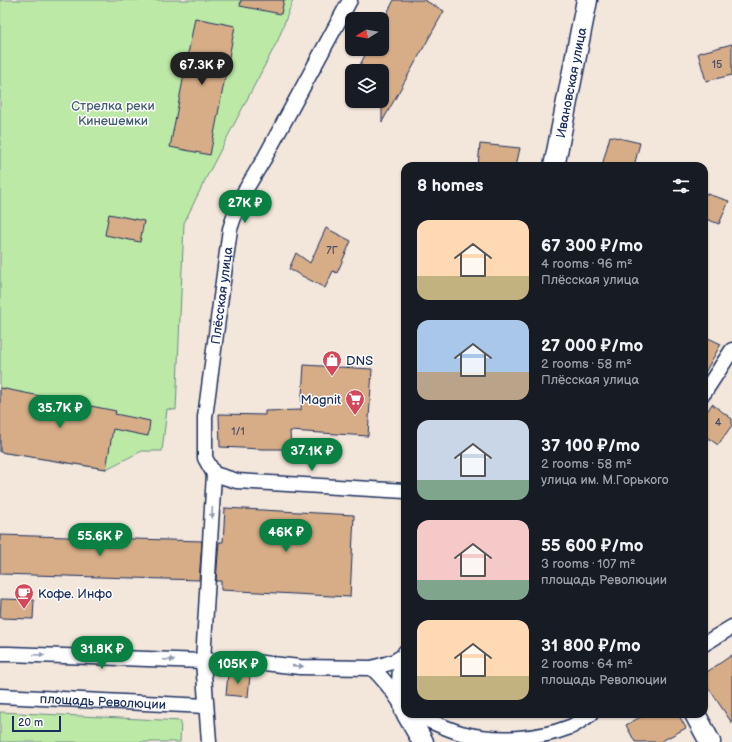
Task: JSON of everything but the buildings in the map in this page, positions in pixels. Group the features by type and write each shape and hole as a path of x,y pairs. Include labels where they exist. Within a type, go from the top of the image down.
{"main road":[{"name":"Ивановская улица","path":"555,162 587,0"},
{"path":"409,718 423,742"},
{"path":"696,718 710,742"}],"street":[{"name":"Плёсская улица","path":"214,474 205,458 205,418 230,229 240,199 264,159 350,0"},
{"path":"708,387 732,350"},
{"path":"209,742 203,661 214,474 237,481 401,491"},
{"path":"708,642 732,627"},
{"path":"0,654 203,661 235,660 300,667 372,668 395,661 401,657"},
{"path":"372,668 391,688 401,704"},
{"name":"площадь Революции","path":"0,696 206,706"},
{"path":"421,718 449,730 463,734 506,740 528,738 571,727 585,718"},
{"path":"562,742 571,727"}],"green space":[{"name":"Стрелка реки Кинешемки","path":"0,0 293,0 278,40 184,223 176,410 167,409 162,451 142,451 106,469 0,452"},
{"path":"0,712 181,721 180,742 0,742"}],"place":[{"name":"DNS","path":"332,377"},
{"name":"Magnit","path":"355,416"},
{"name":"Кофе. Инфо","path":"24,610"}]}
